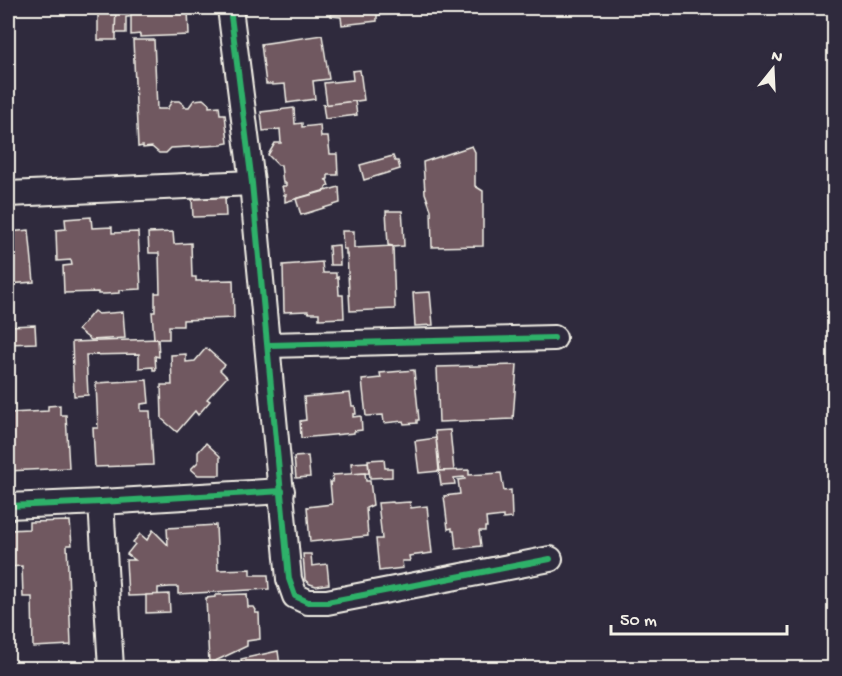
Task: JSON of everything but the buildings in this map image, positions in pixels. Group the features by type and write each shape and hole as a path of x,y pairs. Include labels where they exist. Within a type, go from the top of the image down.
{"street":[{"path":"230,8 252,183 289,579 295,596 308,602 327,602 550,559"},
{"path":"8,194 252,183"},
{"path":"268,345 554,338"},
{"path":"8,507 282,491"},
{"path":"102,502 111,669"}],"cycle path":[{"path":"230,8 252,183 289,579 295,596 308,602 327,602 550,559"},
{"path":"268,345 554,338"},
{"path":"8,506 282,491"}]}
